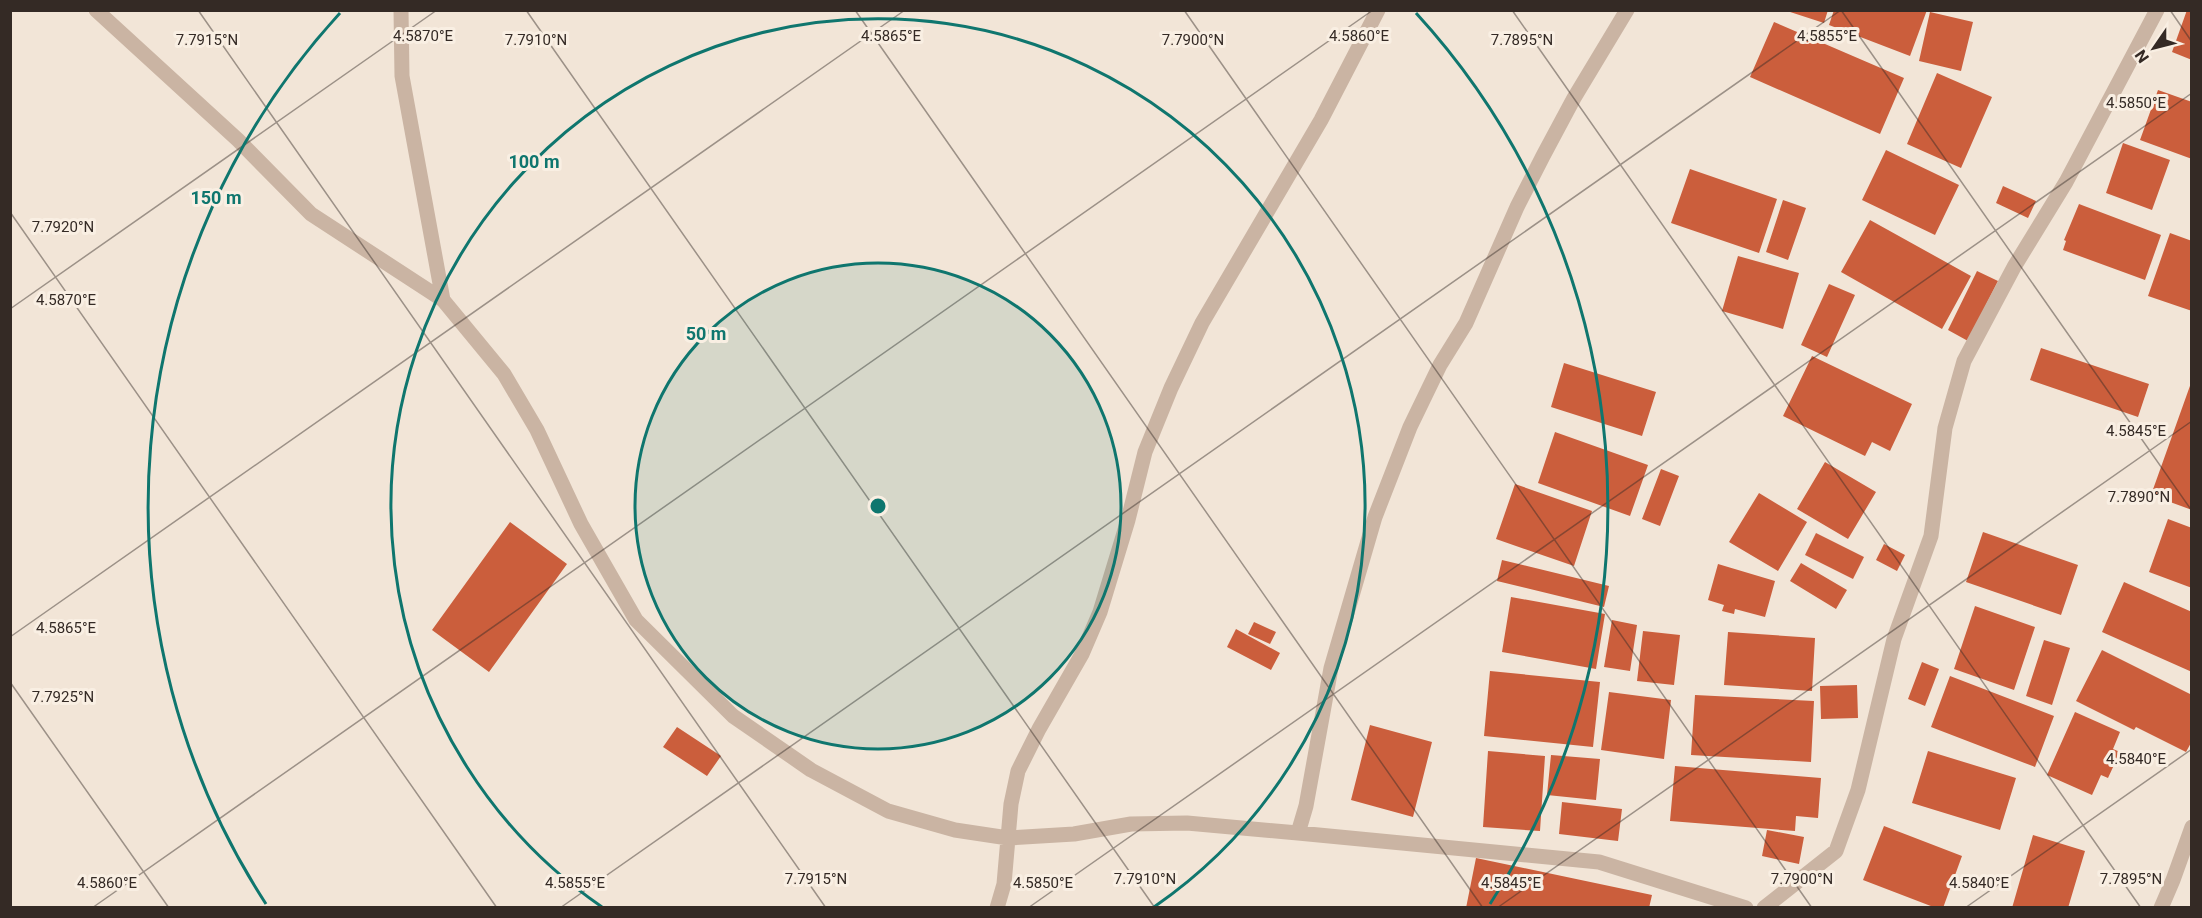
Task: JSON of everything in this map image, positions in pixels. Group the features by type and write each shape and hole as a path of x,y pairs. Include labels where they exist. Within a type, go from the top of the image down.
{"street":[{"path":"96,10 238,140 311,214 443,300 467,327 509,383 537,430 581,524 636,620 733,716 812,770 888,811 955,830 1008,838 1074,834 1131,824 1187,823 1298,833 1599,862 1746,908"},
{"path":"401,10 402,76 443,300"},
{"path":"997,908 1004,884 1011,804 1018,771 1038,729 1082,654 1100,612 1128,520 1145,452 1171,388 1202,323 1321,120 1378,10"},
{"path":"1298,833 1306,806 1331,668 1375,517 1410,427 1440,365 1466,323 1517,207 1538,166 1574,98 1627,10"},
{"path":"1764,908 1836,851 1858,790 1894,639 1931,536 1946,428 1964,361 2014,267 2066,182 2157,10"},
{"path":"2161,908 2192,827"}],"building":[{"path":"1784,10 1828,10 1824,23"},
{"path":"1834,10 1927,10 1910,56 1829,25"},
{"path":"2187,10 2192,10 2192,60 2172,52"},
{"path":"1930,12 1973,22 1961,71 1919,61"},
{"path":"1774,22 1904,78 1880,134 1750,77"},
{"path":"1937,73 1992,97 1961,168 1907,144"},
{"path":"2158,90 2192,102 2192,159 2140,140"},
{"path":"2123,143 2170,160 2152,210 2106,193"},
{"path":"1886,150 1959,185 1935,235 1862,200"},
{"path":"1690,169 1777,199 1759,253 1671,223"},
{"path":"2003,186 2036,201 2028,218 1996,203"},
{"path":"1783,200 1806,208 1788,260 1766,252"},
{"path":"2079,204 2161,235 2145,280 2063,250 2066,241 2064,240"},
{"path":"1870,220 1971,276 1942,329 1841,272"},
{"path":"2170,233 2192,241 2192,311 2148,296"},
{"path":"1738,256 1799,273 1783,329 1722,311"},
{"path":"1977,271 1998,281 1968,341 1948,330"},
{"path":"1829,284 1855,295 1827,357 1801,345"},
{"path":"2041,348 2149,384 2138,417 2030,380"},
{"path":"1812,356 1912,404 1890,451 1872,442 1865,456 1783,416"},
{"path":"1564,363 1656,392 1642,436 1551,407"},
{"path":"2192,383 2192,510 2151,495"},
{"path":"1555,432 1648,465 1630,516 1538,483"},
{"path":"1825,462 1876,492 1848,539 1797,509"},
{"path":"1661,469 1679,476 1660,526 1642,519"},
{"path":"1515,484 1592,511 1574,566 1496,539"},
{"path":"1759,493 1807,522 1778,571 1729,542"},
{"path":"2168,519 2192,528 2192,588 2149,572"},
{"path":"510,522 567,564 489,672 432,630"},
{"path":"1983,532 2078,565 2061,615 1966,582"},
{"path":"1816,533 1864,557 1853,579 1805,555"},
{"path":"1884,544 1905,555 1897,571 1876,560"},
{"path":"1502,560 1609,586 1604,607 1497,581"},
{"path":"1801,563 1847,590 1836,609 1790,581"},
{"path":"1718,564 1775,581 1765,617 1735,609 1734,614 1722,611 1724,605 1708,600"},
{"path":"2124,582 2192,612 2192,672 2102,632"},
{"path":"1511,597 1605,614 1596,669 1502,652"},
{"path":"1975,606 2035,627 2014,690 1954,669"},
{"path":"1612,620 1637,625 1630,671 1604,667"},
{"path":"1254,622 1276,632 1270,644 1248,634"},
{"path":"1236,629 1280,653 1271,670 1227,647"},
{"path":"1643,631 1680,635 1674,685 1637,681"},
{"path":"1728,632 1815,638 1812,691 1724,685"},
{"path":"2044,640 2070,648 2052,705 2026,696"},
{"path":"2102,650 2192,695 2192,741 2186,752 2136,727 2134,730 2076,701"},
{"path":"1922,662 1939,669 1925,706 1908,699"},
{"path":"1490,671 1600,682 1593,747 1484,736"},
{"path":"1950,676 2054,716 2035,767 1931,727"},
{"path":"1857,685 1858,718 1821,719 1820,686"},
{"path":"1609,692 1671,700 1664,759 1601,750"},
{"path":"1695,695 1814,701 1811,762 1691,755"},
{"path":"2075,712 2120,732 2113,749 2120,752 2108,778 2101,775 2092,795 2047,775"},
{"path":"1370,725 1432,742 1413,817 1351,800"},
{"path":"677,727 721,756 707,776 663,747"},
{"path":"1488,751 1545,756 1540,831 1483,827"},
{"path":"1928,751 2016,778 2000,830 1912,803"},
{"path":"1551,755 1600,759 1596,800 1547,795"},
{"path":"1675,766 1821,778 1818,818 1796,816 1795,831 1670,821"},
{"path":"1562,802 1622,809 1618,841 1559,834"},
{"path":"1884,826 1962,856 1943,908 1936,908 1863,880"},
{"path":"1767,830 1804,837 1799,864 1762,856"},
{"path":"2033,835 2085,851 2068,908 2012,908"},
{"path":"1476,858 1652,895 1649,908 1466,908"}]}
